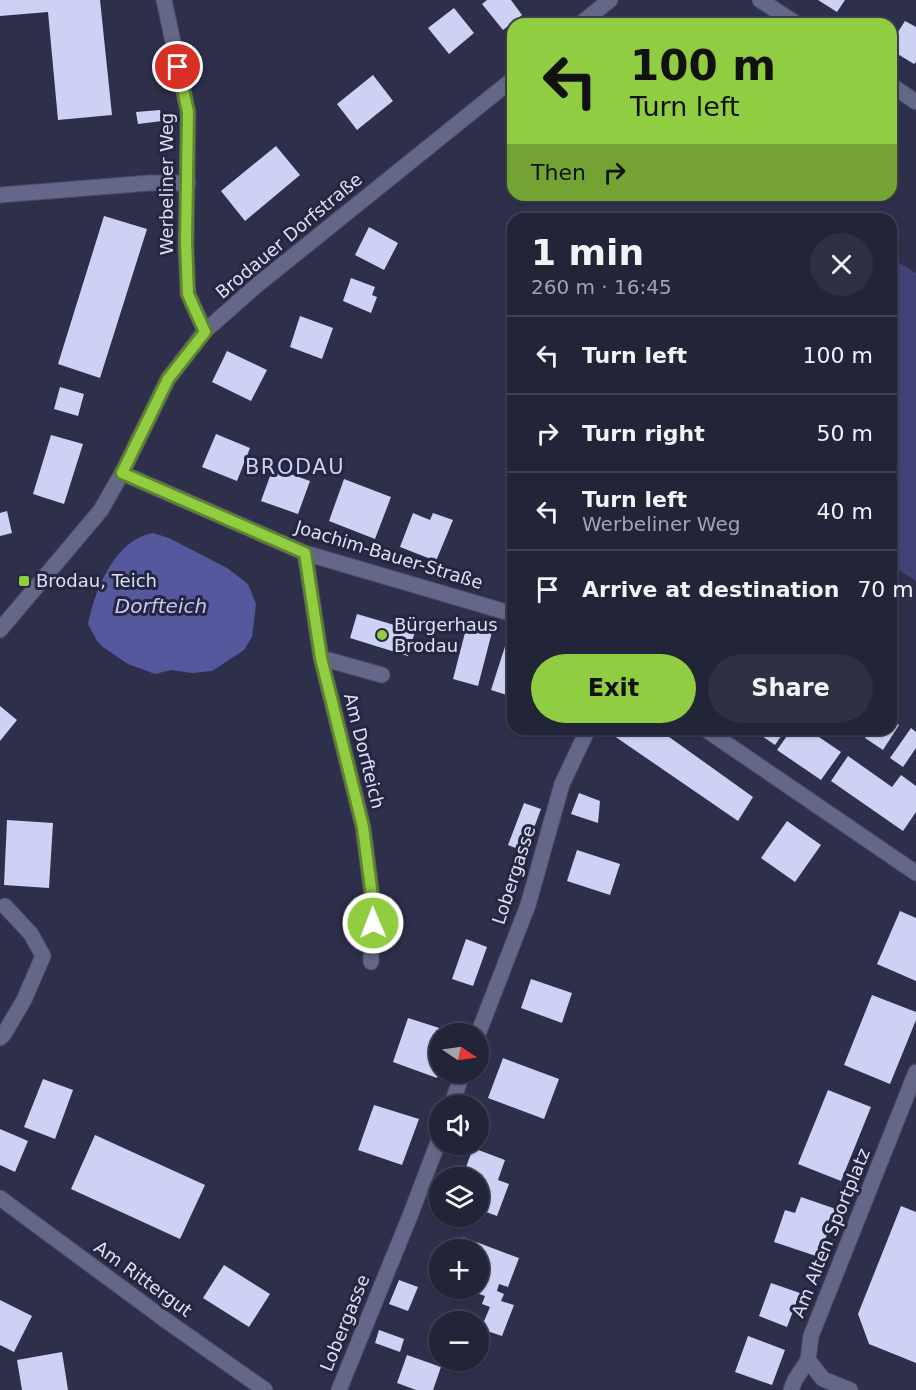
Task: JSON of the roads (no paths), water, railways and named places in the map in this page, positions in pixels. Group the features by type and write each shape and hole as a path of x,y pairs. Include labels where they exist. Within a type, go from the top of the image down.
{"street":[{"name":"Werbeliner Weg","path":"164,0 188,112 186,248 188,294 205,332"},
{"path":"588,18 610,0"},
{"path":"760,0 788,18"},
{"name":"Brodauer Dorfstraße","path":"0,630 101,510 122,473 168,379 205,332 256,286 507,83"},
{"path":"897,90 916,102"},
{"path":"0,195 149,183 188,183"},
{"name":"Joachim-Bauer-Straße","path":"122,473 305,553 507,612"},
{"name":"Am Dorfteich","path":"305,553 321,658 363,827 373,904 371,962"},
{"name":"Am Dorfteich","path":"321,658 382,675"},
{"name":"Lobergasse","path":"482,1023 528,905 562,784 585,735"},
{"path":"714,735 916,873"},
{"path":"0,1038 24,1000 43,956 31,934 5,906"},
{"name":"Am Alten Sportplatz","path":"808,1360 811,1336 916,1072"},
{"name":"Lobergasse","path":"339,1390 433,1155"},
{"name":"Am Rittergut","path":"0,1198 265,1390"},
{"path":"791,1390 808,1360 823,1379 850,1390"}],"water":[{"name":"Dorfteich","path":"153,533 169,538 227,568 248,584 256,604 252,637 244,650 212,671 192,673 171,670 155,674 128,664 97,641 88,624 102,582 118,555 140,537"}],"place":[{"name":"Brodau, Teich","path":"24,581"},
{"name":"Bürgerhaus Brodau","path":"382,635"}],"district":[{"name":"BRODAU","path":"295,467"}]}
